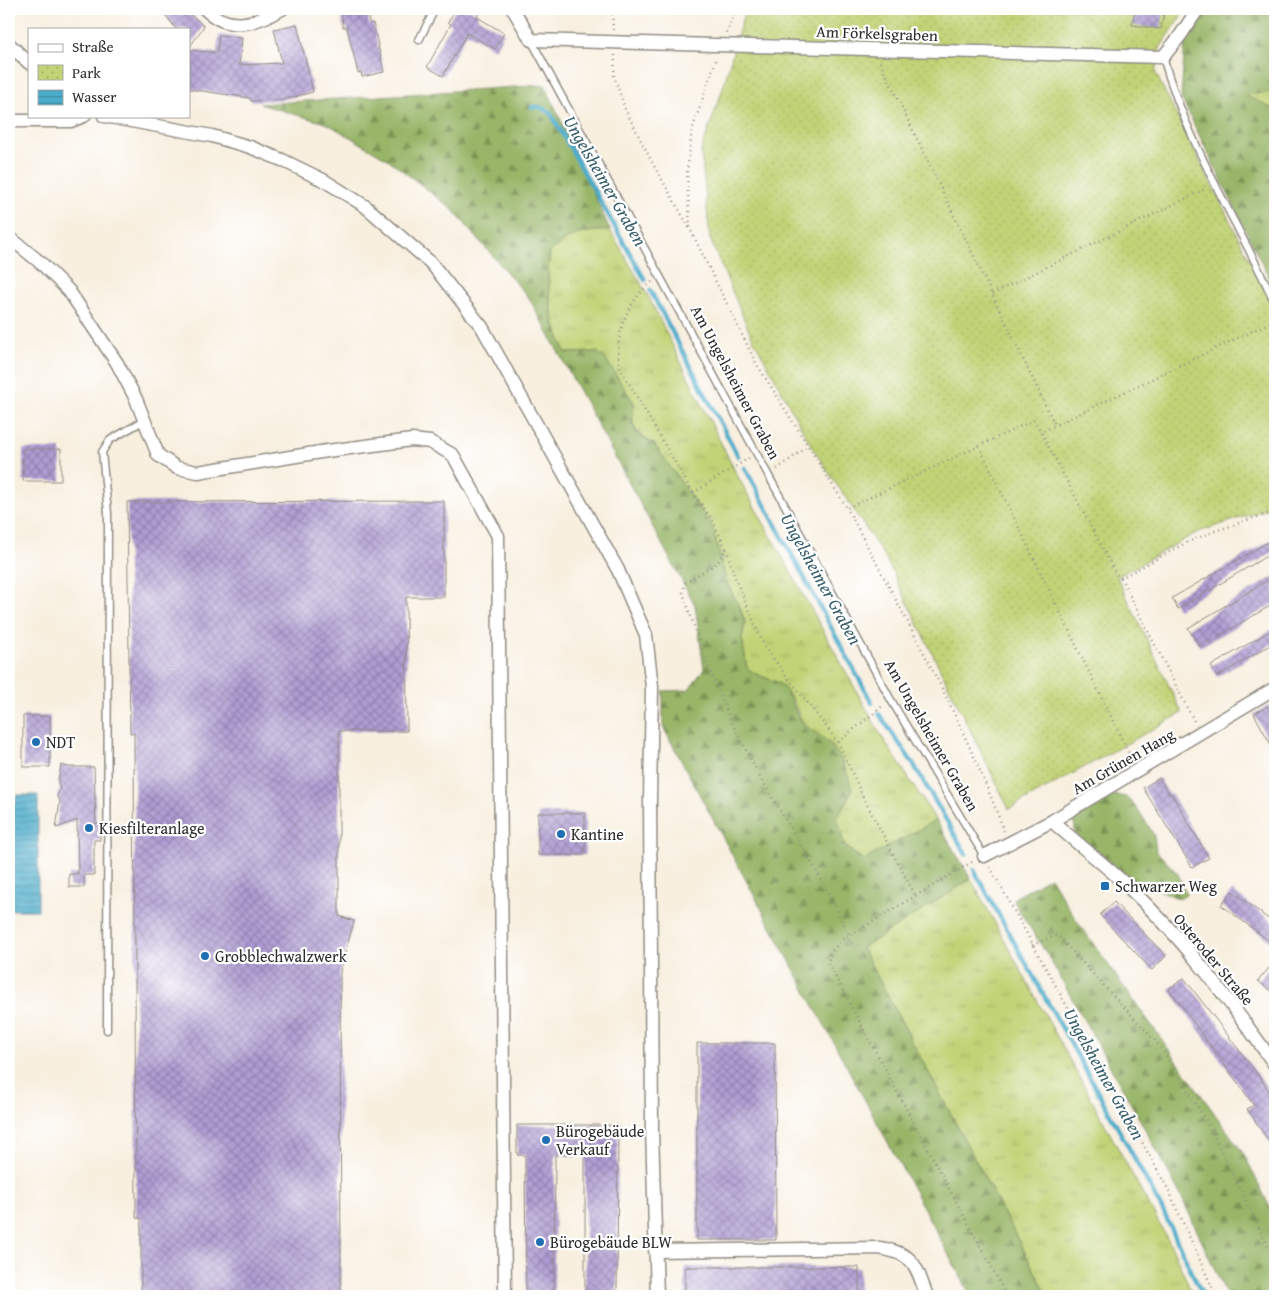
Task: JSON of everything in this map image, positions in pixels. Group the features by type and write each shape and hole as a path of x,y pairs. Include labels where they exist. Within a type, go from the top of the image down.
{"street":[{"path":"205,9 219,18 238,25 256,22 282,9"},
{"name":"Am Ungelsheimer Graben","path":"513,9 531,40"},
{"path":"1163,57 1198,9"},
{"name":"Am Förkelsgraben","path":"531,40 1163,57"},
{"path":"9,44 28,62"},
{"path":"9,120 71,121 79,118"},
{"path":"115,118 212,136 250,147 282,160 325,181 365,206 431,263 482,327 618,570 646,635 652,687 650,800 652,1129 656,1296"},
{"path":"9,237 41,262 69,291 117,363 136,399 143,421 158,455 177,468 198,472 412,440 430,442 453,455 498,536 505,1296"},
{"name":"Am Grünen Hang","path":"984,856 1052,821 1201,734 1275,688"},
{"name":"Osteroder Straße","path":"1052,821 1124,883 1190,951 1218,984 1275,1064"},
{"path":"655,1251 879,1248 898,1251 913,1261 927,1296"}],"lane":[{"path":"419,40 436,9"},
{"name":"Am Ungelsheimer Graben","path":"531,40 891,700 984,856"},
{"path":"1163,57 1171,88 1275,303"},
{"path":"107,1030 108,523 102,452 110,440 143,421"}],"path":[{"path":"612,9 614,76 625,109 690,229 756,363 847,508 934,672 991,794 1009,843"},
{"path":"690,229 687,173 692,130 721,45 736,9"},
{"path":"874,49 1055,425"},
{"path":"992,294 1216,183"},
{"path":"660,276 646,287 632,306 619,333 617,353 620,368 693,494 713,521 726,549 736,580 764,648 838,742 864,799 915,895"},
{"path":"1041,432 1275,320"},
{"path":"847,508 1034,420 1117,576 1121,578 1201,734"},
{"path":"980,446 1137,771"},
{"path":"768,475 807,447"},
{"path":"693,494 756,453"},
{"path":"1121,578 1186,543 1275,511"},
{"path":"726,549 718,562 685,582 684,593 708,666 731,721 761,778 820,877 849,935"},
{"path":"838,742 891,700"},
{"path":"1007,1296 828,963 830,953 835,946 849,935 984,856 1032,946 1168,1189 1216,1296"},
{"path":"1032,946 1057,935 1159,1045 1207,1122 1275,1261"}],"green space":[{"path":"745,9 1186,9 1160,48 1155,72 1275,310 1275,506 1196,533 1117,577 1182,713 1009,809 886,559 812,447 750,333 710,239 701,151 723,88"},
{"path":"1205,9 1275,9 1275,290 1181,98 1185,41"},
{"path":"545,85 610,230 578,234 564,240 550,252 548,276 553,318 566,353 597,352 605,358 634,403 632,423 638,435 654,444 712,526 727,583 741,610 745,623 742,639 747,668 783,686 802,722 829,743 838,753 844,765 852,791 837,818 845,847 864,860 936,820 971,879 862,948 1048,1296 971,1296 663,727 663,691 688,690 704,669 695,605 529,298 452,209 389,160 328,124 260,104"},
{"path":"1275,92 1275,110 1245,95"},
{"path":"610,230 647,294 736,473 882,737 936,820 864,861 843,843 837,831 837,818 848,800 828,742 817,736 801,720 792,699 779,683 759,677 747,669 742,639 745,623 741,610 727,583 722,566 654,444 637,432 633,424 634,403 597,352 566,353 561,343 553,318 549,290 550,252 564,240 578,234"},
{"path":"1107,794 1126,797 1137,808 1154,835 1156,851 1178,874 1186,894 1180,899 1123,875 1075,835 1074,818 1084,806"},
{"path":"1050,877 1077,921 1245,1156 1275,1218 1275,1296 1227,1296 1181,1196 1154,1145 1047,954 1013,899"},
{"path":"971,879 1173,1249 1193,1296 1048,1296 862,948"}],"water":[{"path":"16,795 38,795 38,910 9,910 9,805 16,804"}],"building":[{"path":"161,9 188,9 192,16 204,26 190,47 190,28 175,28"},
{"path":"341,9 368,9 369,24 373,23 384,72 362,77 361,72 358,73 347,27 343,27"},
{"path":"456,9 469,9 478,14 477,17 504,33 495,49 467,33 443,76 427,67 451,24 448,22"},
{"path":"1135,9 1164,11 1161,29 1132,25"},
{"path":"297,24 313,92 282,100 251,101 250,98 190,89 190,50 217,53 219,35 242,38 239,65 282,63 274,29"},
{"path":"23,449 61,449 61,481 23,481"},
{"name":"Grobblechwalzwerk","path":"444,501 444,597 406,597 407,731 339,731 339,916 354,921 340,972 341,1296 141,1296 141,1218 136,1218 134,733 130,733 127,502"},
{"path":"1275,538 1275,551 1178,609 1172,598"},
{"path":"1275,576 1275,603 1200,647 1188,628"},
{"path":"1275,628 1275,642 1217,677 1211,666"},
{"path":"1268,706 1271,712 1275,710 1275,752 1254,714"},
{"name":"NDT","path":"23,716 50,716 50,767 23,767"},
{"name":"Kiesfilteranlage","path":"61,765 68,767 94,767 96,824 100,823 100,840 94,840 94,875 84,875 84,887 69,887 69,874 78,874 77,820 56,828 60,801 57,796 60,789 58,783"},
{"path":"1159,778 1169,794 1171,793 1209,858 1192,867 1143,788"},
{"name":"Kantine","path":"538,813 585,813 585,855 538,855"},
{"path":"1232,891 1275,924 1275,945 1221,905"},
{"path":"1114,902 1166,956 1152,970 1100,915"},
{"path":"1269,968 1275,973 1275,994 1258,981"},
{"path":"1184,978 1262,1080 1275,1101 1275,1150 1247,1109 1254,1105 1169,989"},
{"path":"697,1043 775,1043 776,1240 697,1240"},
{"path":"517,1125 618,1125 617,1296 585,1296 585,1154 555,1155 554,1296 526,1296 525,1155 517,1155"},
{"path":"685,1267 859,1267 859,1296 685,1296"}],"waterway":[{"name":"Ungelsheimer Graben","path":"532,107 540,107 550,112 645,280"},
{"name":"Ungelsheimer Graben","path":"650,290 738,456"},
{"name":"Ungelsheimer Graben","path":"745,468 872,703"},
{"name":"Ungelsheimer Graben","path":"879,714 914,765 966,854"},
{"name":"Ungelsheimer Graben","path":"974,870 1164,1213 1203,1296"}],"place":[{"name":"NDT","path":"36,742"},
{"name":"Kiesfilteranlage","path":"89,828"},
{"name":"Kantine","path":"561,834"},
{"name":"Schwarzer Weg","path":"1105,886"},
{"name":"Grobblechwalzwerk","path":"205,956"},
{"name":"Bürogebäude Verkauf","path":"546,1140"},
{"name":"Bürogebäude BLW","path":"540,1242"}]}
